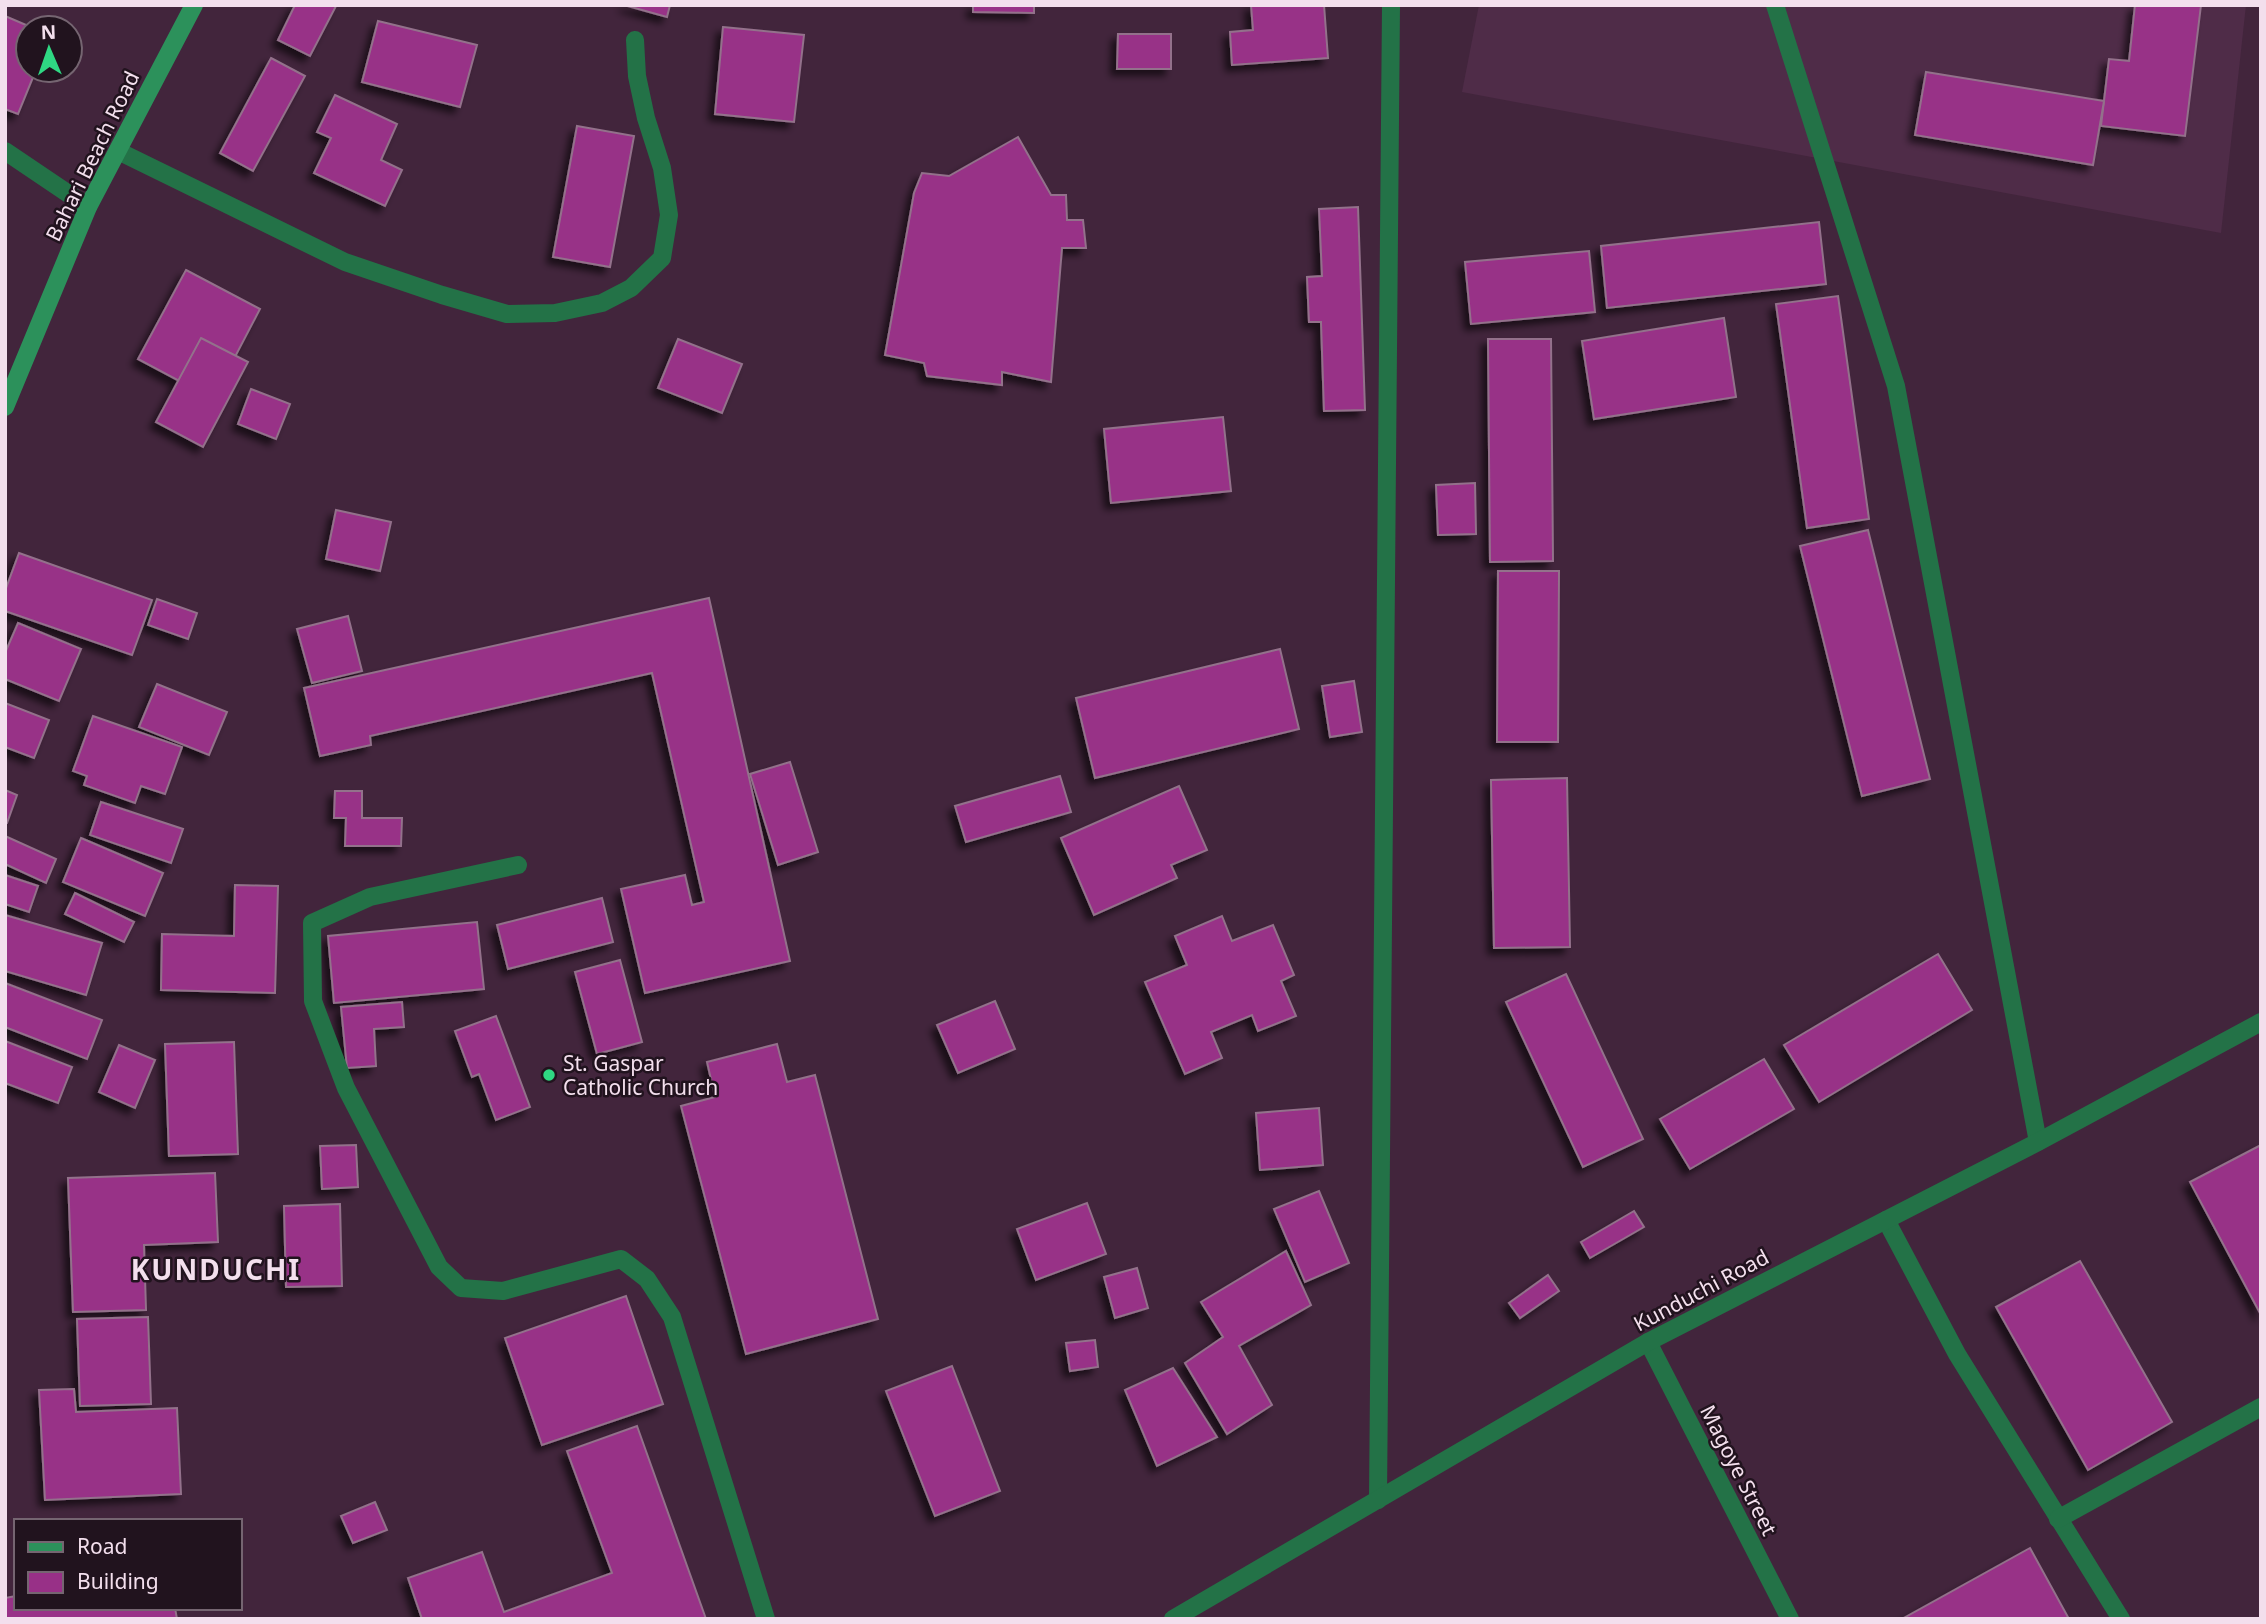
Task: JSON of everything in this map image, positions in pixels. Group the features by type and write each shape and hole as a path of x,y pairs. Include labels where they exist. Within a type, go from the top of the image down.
{"street":[{"name":"Bahari Beach Road","path":"5,407 88,206 194,5"},
{"path":"1378,1500 1391,5"},
{"path":"1775,5 1896,386 2038,1142"},
{"path":"118,151 345,262 442,295 508,314 555,313 602,303 631,288 662,258 669,215 662,168 646,118 637,76 635,40"},
{"path":"5,151 88,206"},
{"path":"518,865 370,898 312,923 313,1001 352,1100 439,1267 461,1289 503,1291 621,1259 647,1279 672,1317 766,1619"},
{"name":"Kunduchi Road","path":"1173,1619 1648,1342 2038,1142 2261,1022"},
{"path":"1886,1220 1957,1354 2122,1619"},
{"name":"Magoye Street","path":"1648,1342 1790,1619"},
{"path":"2058,1519 2261,1407"}],"shaded area":[{"path":"1479,5 2246,5 2221,233 1462,92"}],"building":[{"path":"295,5 336,6 310,56 278,40"},
{"path":"624,5 670,5 667,17"},
{"path":"973,5 1034,5 1034,13 973,12"},
{"path":"1251,5 1324,5 1328,58 1232,65 1230,32 1253,30"},
{"path":"2135,5 2201,5 2185,136 2101,126 2109,59 2129,61"},
{"path":"5,16 14,20 14,84 30,84 18,114 5,109"},
{"path":"378,21 477,45 460,107 362,82"},
{"path":"723,27 804,35 794,122 715,114"},
{"path":"1118,34 1171,34 1171,69 1117,69"},
{"path":"271,58 305,76 253,171 220,153"},
{"path":"1926,72 2104,101 2093,165 1915,135"},
{"path":"335,95 397,124 381,160 402,170 385,206 314,173 331,138 317,132"},
{"path":"577,126 634,136 610,267 553,257"},
{"path":"1018,137 1051,195 1066,195 1067,220 1083,220 1086,248 1062,248 1051,382 1002,372 1002,385 927,376 924,363 885,355 914,193 922,173 949,176"},
{"path":"1358,207 1365,410 1324,411 1321,322 1309,322 1307,277 1322,276 1319,209"},
{"path":"1819,222 1826,284 1607,308 1601,246"},
{"path":"1589,251 1595,312 1471,324 1465,262"},
{"path":"186,270 260,309 213,399 138,359"},
{"path":"1838,296 1869,519 1807,528 1776,304"},
{"path":"1724,318 1736,397 1594,419 1582,341"},
{"path":"201,338 248,362 203,447 156,422"},
{"path":"678,339 742,364 722,413 658,388"},
{"path":"1488,339 1551,339 1553,561 1490,562"},
{"path":"251,389 290,404 276,439 238,424"},
{"path":"1223,417 1231,491 1111,503 1104,429"},
{"path":"1475,483 1476,534 1438,535 1436,485"},
{"path":"336,510 391,522 380,571 326,559"},
{"path":"1868,530 1930,779 1862,796 1800,546"},
{"path":"19,553 152,600 132,655 5,611 5,591"},
{"path":"1498,571 1559,571 1558,742 1497,742"},
{"path":"709,598 790,961 645,993 621,889 685,875 692,905 704,902 652,673 370,736 371,745 320,756 304,688"},
{"path":"157,599 197,613 188,639 148,625"},
{"path":"348,616 362,671 312,683 297,629"},
{"path":"18,623 81,649 59,701 5,679 5,653"},
{"path":"1280,649 1299,729 1095,778 1076,698"},
{"path":"1354,681 1362,732 1330,737 1322,686"},
{"path":"157,684 227,712 209,755 139,727"},
{"path":"5,703 49,720 34,758 5,747"},
{"path":"93,716 182,747 165,794 141,786 135,803 84,785 87,776 73,771"},
{"path":"790,762 818,852 778,865 750,774"},
{"path":"1060,776 1071,812 966,842 955,806"},
{"path":"1567,778 1570,947 1494,948 1491,780"},
{"path":"1179,786 1207,850 1171,865 1177,878 1094,915 1061,838"},
{"path":"5,790 17,795 7,823 5,823"},
{"path":"335,791 362,791 362,818 402,818 401,846 345,846 346,818 334,818"},
{"path":"101,802 183,829 171,863 90,835"},
{"path":"5,836 56,859 46,883 5,864"},
{"path":"81,838 163,873 145,916 63,882"},
{"path":"5,875 38,886 29,912 5,904"},
{"path":"235,885 278,886 275,993 161,990 162,934 234,936"},
{"path":"75,893 134,922 124,942 65,914"},
{"path":"602,898 613,942 508,969 497,925"},
{"path":"5,915 102,943 86,995 5,971"},
{"path":"1222,916 1232,941 1273,925 1294,975 1281,981 1296,1016 1258,1031 1252,1015 1211,1032 1222,1058 1185,1074 1145,982 1187,965 1175,936"},
{"path":"477,922 484,989 334,1003 328,936"},
{"path":"1938,954 1972,1010 1819,1102 1784,1045"},
{"path":"620,960 642,1042 597,1054 575,972"},
{"path":"1566,974 1643,1139 1583,1167 1506,1002"},
{"path":"5,983 102,1020 87,1059 5,1027"},
{"path":"995,1001 1015,1049 958,1073 937,1025"},
{"path":"402,1002 404,1027 374,1029 376,1066 347,1068 341,1007"},
{"path":"496,1016 530,1107 496,1120 479,1074 472,1077 455,1031"},
{"path":"5,1041 72,1067 58,1103 5,1083"},
{"path":"234,1042 238,1154 169,1156 165,1044"},
{"path":"777,1044 787,1082 815,1075 878,1319 746,1354 681,1106 715,1097 707,1062"},
{"path":"119,1045 155,1060 135,1108 99,1092"},
{"path":"1764,1059 1794,1109 1690,1169 1660,1119"},
{"path":"1319,1108 1323,1165 1260,1170 1256,1113"},
{"path":"356,1145 358,1187 322,1189 320,1146"},
{"path":"2261,1145 2261,1315 2190,1182"},
{"path":"215,1173 218,1242 144,1245 146,1310 73,1312 68,1178"},
{"path":"1319,1191 1349,1263 1305,1282 1274,1209"},
{"path":"1087,1203 1106,1254 1036,1280 1017,1229"},
{"path":"340,1204 342,1286 286,1287 284,1206"},
{"path":"1634,1211 1644,1227 1590,1258 1581,1242"},
{"path":"1286,1251 1311,1305 1239,1346 1272,1405 1227,1434 1185,1363 1223,1337 1201,1302"},
{"path":"2080,1261 2172,1422 2088,1470 1996,1307"},
{"path":"1137,1268 1148,1308 1115,1318 1104,1277"},
{"path":"1548,1275 1559,1291 1520,1318 1509,1303"},
{"path":"626,1296 663,1404 542,1445 505,1338"},
{"path":"148,1317 151,1404 80,1406 77,1319"},
{"path":"1095,1340 1098,1367 1070,1371 1066,1343"},
{"path":"952,1366 1000,1491 935,1516 886,1391"},
{"path":"1173,1368 1217,1437 1157,1466 1125,1390"},
{"path":"74,1389 76,1412 177,1408 181,1494 45,1500 39,1390"},
{"path":"637,1426 706,1619 422,1619 408,1578 482,1552 504,1612 612,1573 567,1451"},
{"path":"375,1502 387,1530 353,1543 341,1516"},
{"path":"2030,1548 2069,1619 1902,1619"},
{"path":"14,1596 14,1610 175,1610 177,1619 5,1619 5,1598"}],"place":[{"name":"St. Gaspar Catholic Church","path":"549,1075"}],"district":[{"name":"KUNDUCHI","path":"216,1269"}]}
